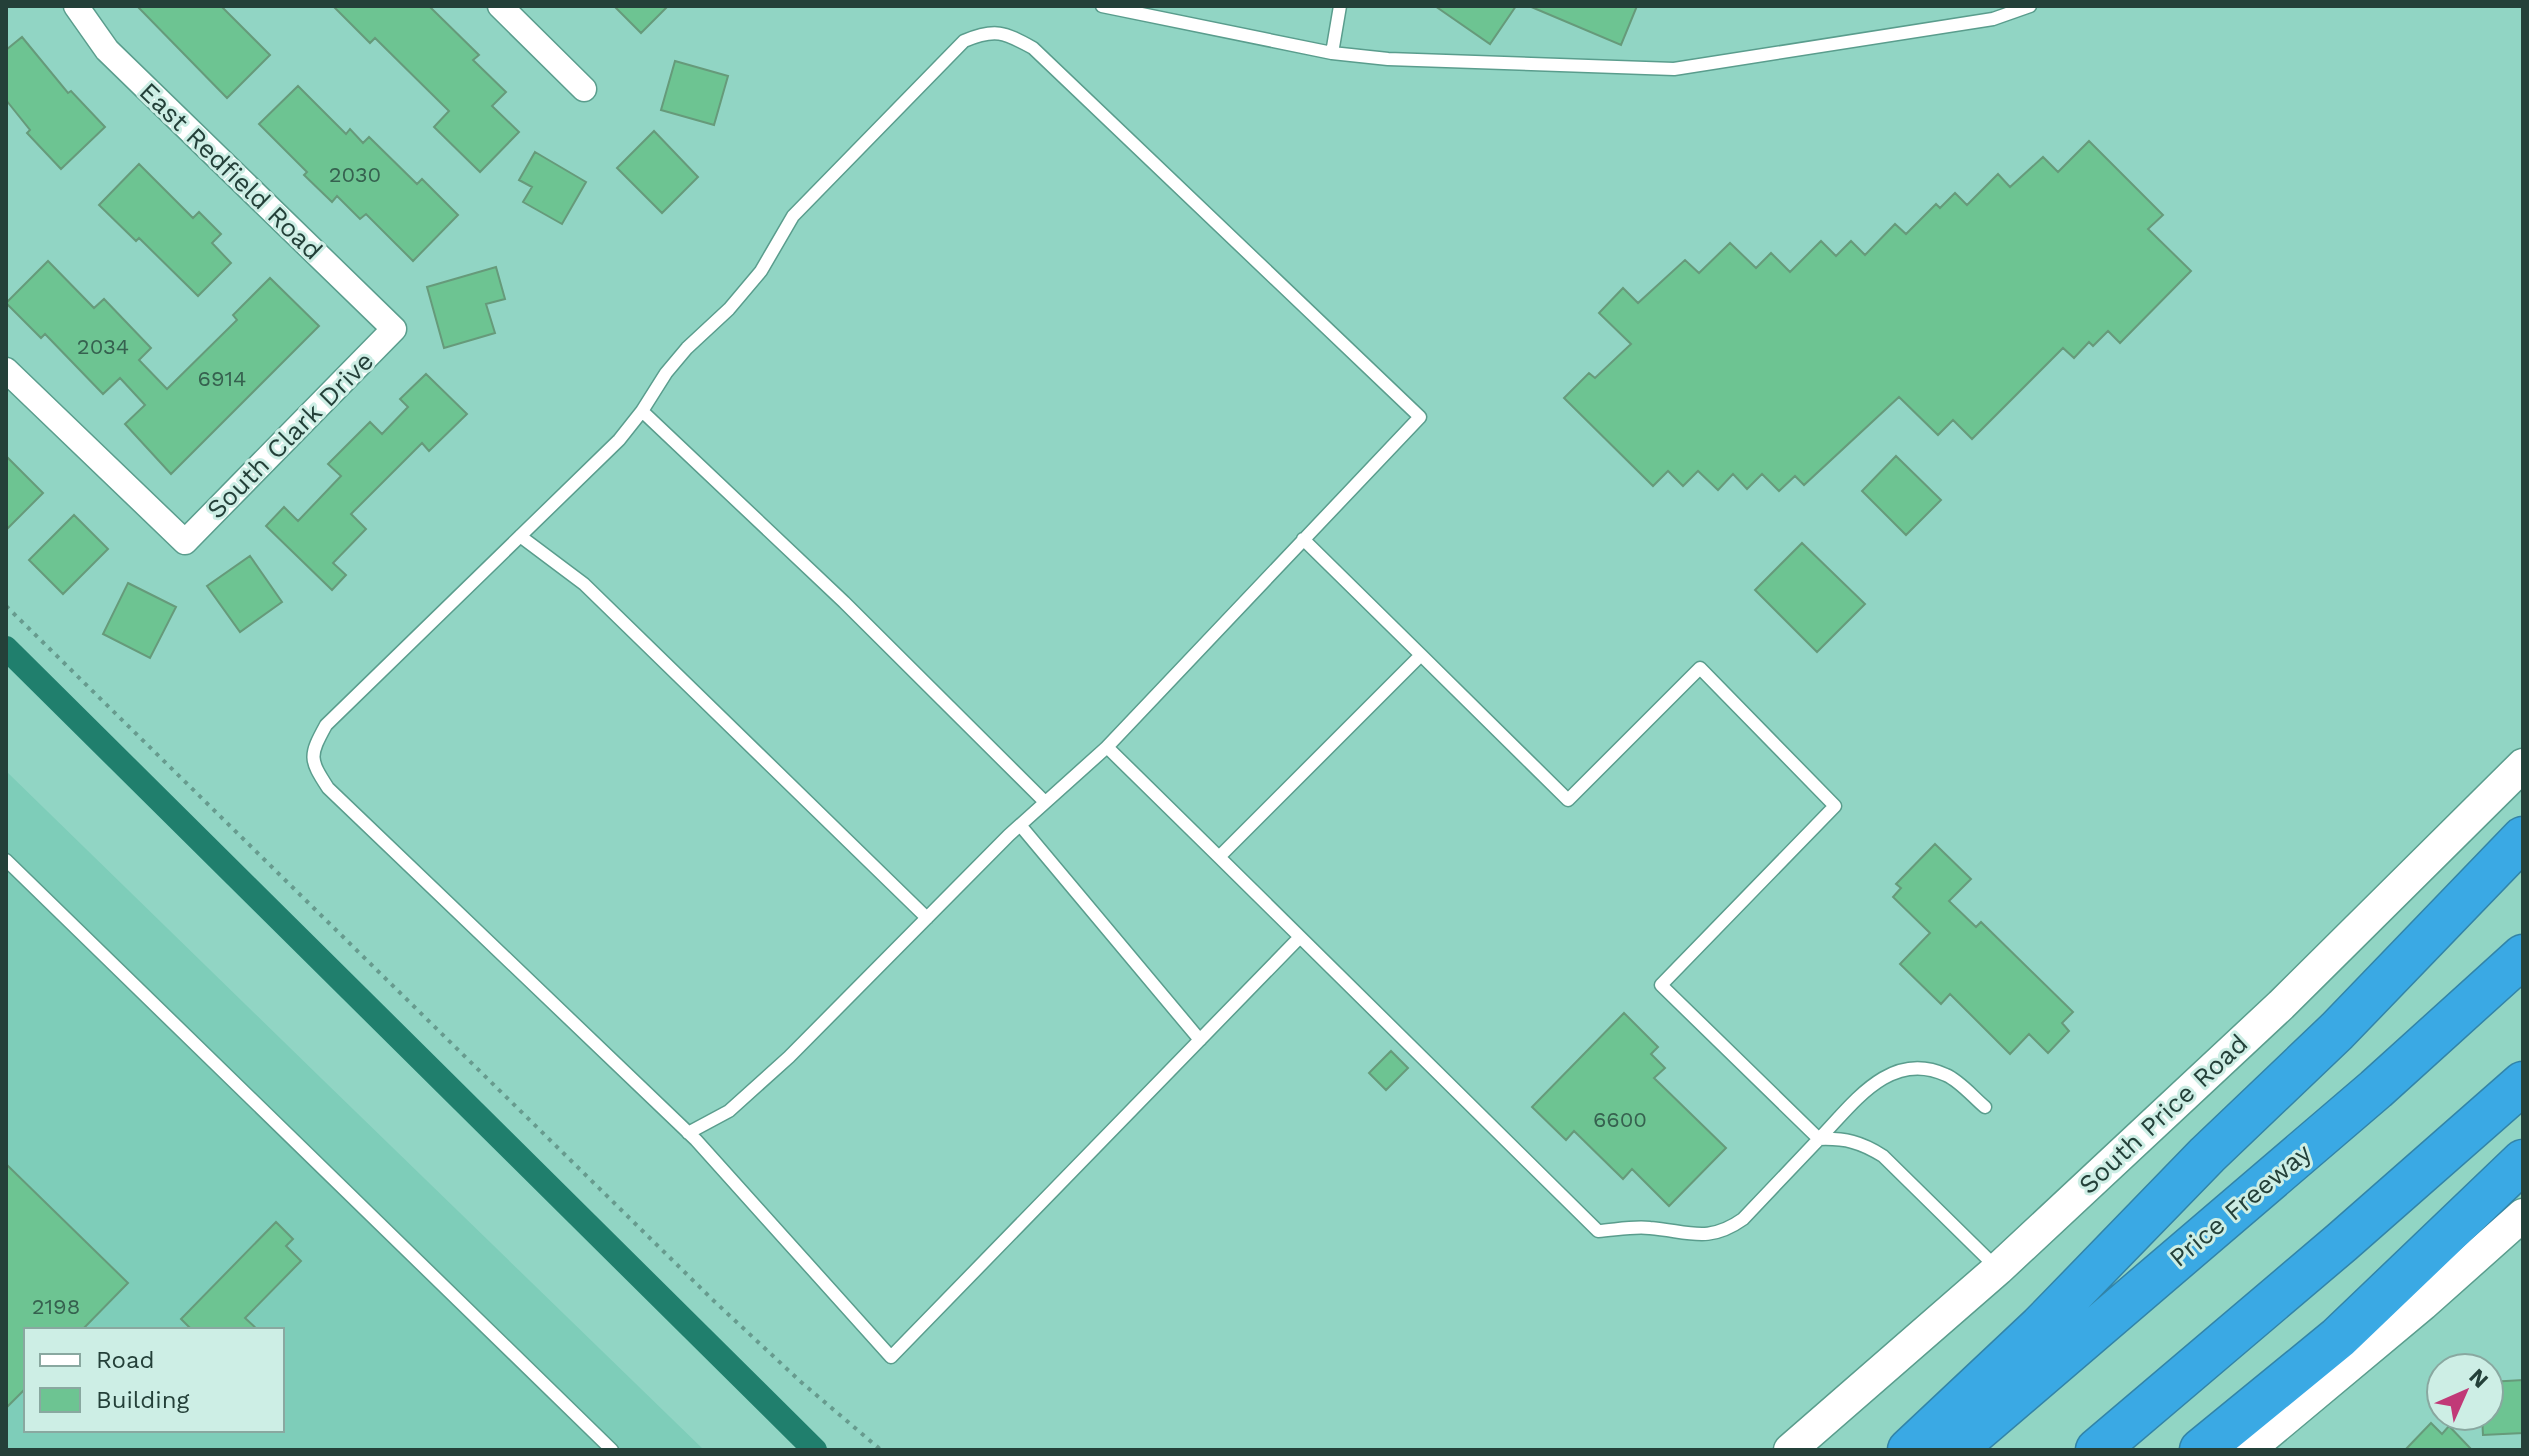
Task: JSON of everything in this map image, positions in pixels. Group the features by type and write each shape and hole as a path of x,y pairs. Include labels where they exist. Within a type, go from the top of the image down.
{"highway":[{"path":"1909,1450 2041,1326 2207,1155 2337,1031 2523,838"},
{"name":"Price Freeway","path":"1954,1450 2376,1089 2523,956"},
{"path":"2097,1450 2523,1083"},
{"path":"2201,1450 2338,1338 2523,1161"}],"main road":[{"name":"South Price Road","path":"1790,1450 1998,1269 2281,1005 2523,765"},
{"path":"2248,1450 2423,1304 2523,1215"}],"street":[{"name":"East Redfield Road","path":"76,6 107,50 394,329"},
{"path":"500,6 584,89"},
{"name":"South Clark Drive","path":"6,370 185,542 394,329"}],"lane":[{"path":"1102,6 1332,53 1388,59 1674,69 1993,19 2030,6"},
{"path":"1332,53 1340,6"},
{"path":"688,1133 729,1111 789,1057 1020,825 1107,747 1420,417 1033,48 1007,34 986,32 964,41 793,216 761,271 729,309 687,348 619,440 326,725 315,745 313,765 328,788 688,1133 891,1357 1300,937"},
{"path":"642,411 844,602 1045,802"},
{"path":"520,536 584,584 927,918"},
{"path":"1303,539 1568,800 1700,668 1835,806 1661,985 1819,1139 1839,1138 1861,1143 1883,1156 1998,1269"},
{"path":"1219,857 1421,655"},
{"path":"1107,747 1598,1231 1648,1227 1688,1235 1709,1235 1729,1230 1873,1083 1895,1070 1924,1068 1948,1076 1985,1107"},
{"path":"1020,825 1200,1040"},
{"path":"6,860 612,1450"}],"path":[{"path":"6,606 681,1268 801,1382 881,1450"}],"shaded area":[{"path":"6,771 704,1450 6,1450"}],"building":[{"path":"137,6 221,6 270,55 227,98"},
{"path":"333,6 429,6 479,55 473,60 506,92 492,106 519,132 480,172 434,127 449,111 375,38 370,43"},
{"path":"614,6 668,6 641,33"},
{"path":"1435,6 1516,6 1490,44"},
{"path":"1529,6 1637,6 1621,45"},
{"path":"22,37 68,93 71,91 105,127 61,169 27,133 30,130 6,100 6,50"},
{"path":"675,61 728,76 714,125 661,110"},
{"path":"298,86 346,134 350,129 363,143 369,137 417,184 422,179 458,215 413,261 366,214 360,219 337,196 332,202 259,124"},
{"path":"654,131 698,177 662,213 617,168"},
{"path":"2089,141 2163,215 2148,229 2191,271 2120,343 2108,331 2093,346 2089,342 2074,358 2063,348 1972,439 1953,420 1938,435 1899,397 1804,485 1795,476 1779,491 1762,474 1747,489 1733,474 1718,490 1698,471 1683,486 1668,471 1653,486 1564,398 1589,373 1595,378 1631,344 1599,313 1623,288 1638,303 1685,260 1699,273 1730,243 1756,268 1771,253 1790,272 1821,241 1836,256 1851,241 1865,255 1895,224 1906,234 1936,204 1940,208 1955,193 1967,205 1998,174 2010,187 2043,157 2058,172"},
{"path":"535,152 586,182 562,224 523,202 532,187 519,180"},
{"path":"139,164 193,218 199,212 221,234 212,243 231,263 198,296 139,238 136,241 99,205"},
{"path":"48,261 94,308 104,299 151,348 139,360 167,389 237,320 233,315 270,278 319,326 171,474 125,424 145,405 120,378 103,394 45,334 41,338 6,303"},
{"path":"496,267 505,299 486,304 495,333 444,348 427,287"},
{"path":"426,374 467,414 429,451 422,443 351,514 366,529 333,563 346,575 332,590 266,526 284,507 298,521 341,476 328,464 370,422 382,434 408,407 400,399"},
{"path":"6,456 43,493 6,530"},
{"path":"1896,456 1941,500 1906,535 1862,491"},
{"path":"74,515 108,549 63,594 29,560"},
{"path":"1802,543 1865,604 1817,652 1755,590"},
{"path":"250,556 282,602 240,632 207,586"},
{"path":"128,583 176,607 150,658 103,634"},
{"path":"1935,844 1971,879 1949,901 1976,927 1981,922 2073,1012 2062,1023 2069,1031 2048,1053 2029,1034 2010,1054 1950,994 1941,1004 1900,964 1930,933 1893,897 1901,888 1896,884"},
{"path":"1624,1013 1658,1047 1651,1054 1665,1068 1654,1078 1726,1148 1669,1206 1632,1169 1623,1179 1574,1131 1566,1140 1532,1107"},
{"path":"1391,1051 1408,1068 1386,1090 1369,1073"},
{"path":"6,1164 128,1283 84,1328 24,1328 24,1390 6,1408"},
{"path":"276,1222 293,1239 286,1246 301,1261 245,1318 256,1328 190,1328 181,1319"},
{"path":"2523,1380 2523,1433 2483,1435 2483,1432 2505,1432 2505,1381"},
{"path":"2425,1429 2425,1432 2442,1434 2455,1432 2472,1450 2405,1450"}],"waterway":[{"path":"6,648 815,1450"}]}
